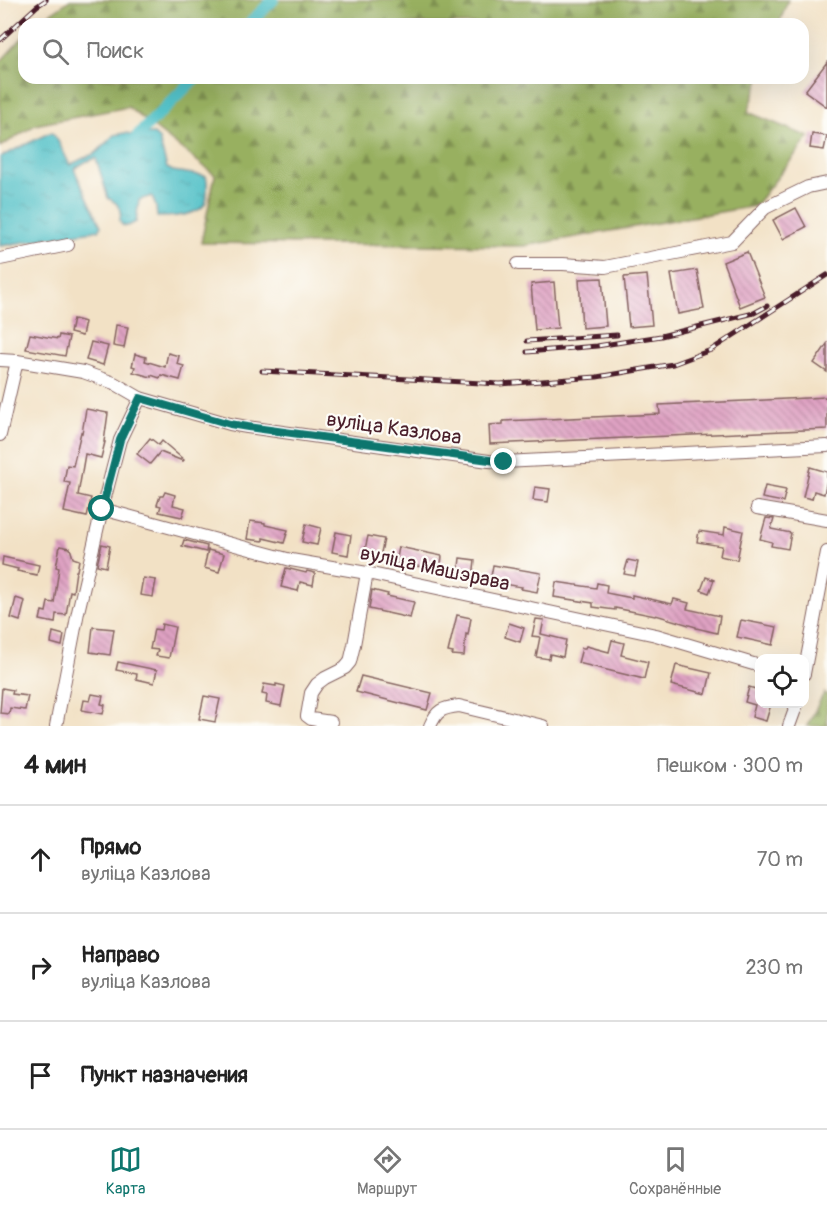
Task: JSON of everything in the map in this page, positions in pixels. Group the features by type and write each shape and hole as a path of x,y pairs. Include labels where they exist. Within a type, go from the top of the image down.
{"street":[{"path":"518,264 605,267 732,242 765,208 808,188 827,183"},
{"path":"0,259 68,245"},
{"name":"вуліца Казлова","path":"0,360 83,372 114,382 140,398 230,424 504,462 827,446"},
{"path":"0,435 18,361"},
{"path":"56,726 78,612 102,509 120,440 140,398"},
{"path":"757,508 827,520"},
{"name":"вуліца Машэрава","path":"102,509 291,560 367,573 656,635 755,665"},
{"path":"808,654 827,552"},
{"path":"331,722 311,719 307,716 311,693 317,684 345,668 350,662 367,573"},
{"path":"430,726 435,715 447,707 459,706 543,726"},
{"path":"789,726 796,708"}],"green space":[{"path":"70,0 788,0 781,18 44,18"},
{"path":"18,42 18,84 758,84 748,112 809,137 755,206 524,246 201,243 215,175 128,107 35,125 0,147 0,62"},
{"path":"824,693 827,695 827,726 807,726"}],"water":[{"path":"49,133 57,139 70,165 96,153 114,135 154,134 159,139 167,168 206,176 206,201 203,206 192,213 157,217 152,196 139,200 136,222 128,226 122,225 121,210 108,198 96,158 74,169 101,226 99,230 0,246 0,157"}],"building":[{"path":"827,62 827,107 805,91"},
{"path":"812,134 827,136 824,150 810,148"},
{"path":"796,208 806,227 783,239 773,220"},
{"path":"747,252 765,297 740,307 723,262"},
{"path":"697,270 704,309 678,314 671,274"},
{"path":"647,275 652,325 629,327 624,277"},
{"path":"602,278 606,326 582,328 579,279"},
{"path":"554,282 558,328 535,330 531,284"},
{"path":"73,319 85,322 82,336 70,333"},
{"path":"116,325 128,327 124,348 113,346"},
{"path":"30,334 58,339 59,335 69,337 65,356 26,349"},
{"path":"91,342 108,346 103,365 86,360"},
{"path":"827,344 827,372 814,363"},
{"path":"168,353 179,356 177,364 184,366 180,380 161,375 160,378 151,375 151,377 133,372 135,354 146,357 145,361 165,367"},
{"path":"827,397 827,429 490,444 489,425 503,424 503,421 660,414 659,405"},
{"path":"86,409 108,413 101,458 85,454 78,495 91,498 87,517 64,512 70,483 64,482 67,465 73,466"},
{"path":"150,438 159,445 162,441 184,460 160,452 150,464 137,454"},
{"path":"810,467 827,472 824,494 814,491 812,499 803,497"},
{"path":"765,486 786,490 783,502 762,498"},
{"path":"535,487 550,489 548,502 533,500"},
{"path":"165,492 175,495 173,505 185,508 182,517 159,512 161,506 157,505 160,496 163,496"},
{"path":"766,518 774,519 771,529 791,533 788,549 771,546 772,542 760,539"},
{"path":"250,521 288,530 284,543 263,538 263,541 247,539"},
{"path":"306,524 321,528 317,545 302,542"},
{"path":"725,527 743,531 737,560 720,556 722,546 697,542 699,531 724,535"},
{"path":"336,532 351,535 348,555 332,552"},
{"path":"368,536 384,539 380,557 364,554"},
{"path":"184,540 207,546 206,552 182,546"},
{"path":"102,544 110,546 106,567 97,565"},
{"path":"60,546 70,548 73,558 79,560 66,615 56,614 55,623 40,620 42,611 46,612 48,602 54,603"},
{"path":"399,547 442,556 440,572 396,563"},
{"path":"208,550 224,554 219,572 204,568"},
{"path":"3,557 39,565 37,575 2,565"},
{"path":"460,558 475,560 473,578 458,576"},
{"path":"628,560 638,562 635,576 624,574"},
{"path":"493,565 541,573 537,592 490,582"},
{"path":"286,568 315,573 313,585 300,582 298,591 281,587"},
{"path":"706,577 714,580 709,593 701,590"},
{"path":"143,578 156,580 153,597 140,595"},
{"path":"556,582 596,588 597,583 607,585 606,593 632,598 632,595 672,604 674,599 689,603 687,609 720,616 717,633 656,615 593,607 593,603 554,597"},
{"path":"372,590 414,602 410,618 369,609"},
{"path":"16,598 25,601 20,621 11,618"},
{"path":"457,615 471,618 468,635 466,634 464,656 452,655 453,653 448,652"},
{"path":"536,619 544,620 541,634 566,640 563,657 550,654 549,659 536,657 540,637 532,636"},
{"path":"741,620 777,627 773,645 737,637"},
{"path":"509,623 524,628 520,642 505,637"},
{"path":"162,624 175,627 169,658 156,656 158,650 150,649 154,629 161,630"},
{"path":"93,627 114,629 110,655 90,652"},
{"path":"53,632 64,635 62,646 51,643"},
{"path":"612,640 624,643 621,655 648,662 644,679 578,663 582,648 586,646 609,652"},
{"path":"118,662 157,670 154,683 136,679 137,674 116,670"},
{"path":"676,665 711,673 706,694 671,685"},
{"path":"361,676 432,693 427,710 356,692"},
{"path":"264,684 285,686 281,706 266,703 267,695 262,694"},
{"path":"749,687 755,689 755,705 745,702"},
{"path":"2,688 13,690 12,694 28,696 25,710 10,708 9,714 0,713"},
{"path":"92,694 103,696 101,704 105,705 103,714 82,710 84,700 90,701"},
{"path":"204,696 220,699 215,722 199,719"},
{"path":"755,705 755,708 770,708 766,721 752,717"}],"waterway":[{"path":"255,18 273,0"},
{"path":"138,135 189,84"}],"railway":[{"path":"24,18 46,0"},
{"path":"0,40 18,23"},
{"path":"262,371 500,384 597,377 673,364 711,350 827,275"},
{"path":"527,352 597,346 661,336 754,313 767,306"},
{"path":"527,341 617,335"}],"route":[{"path":"102,509 120,440 140,398 230,424 504,462"}]}
